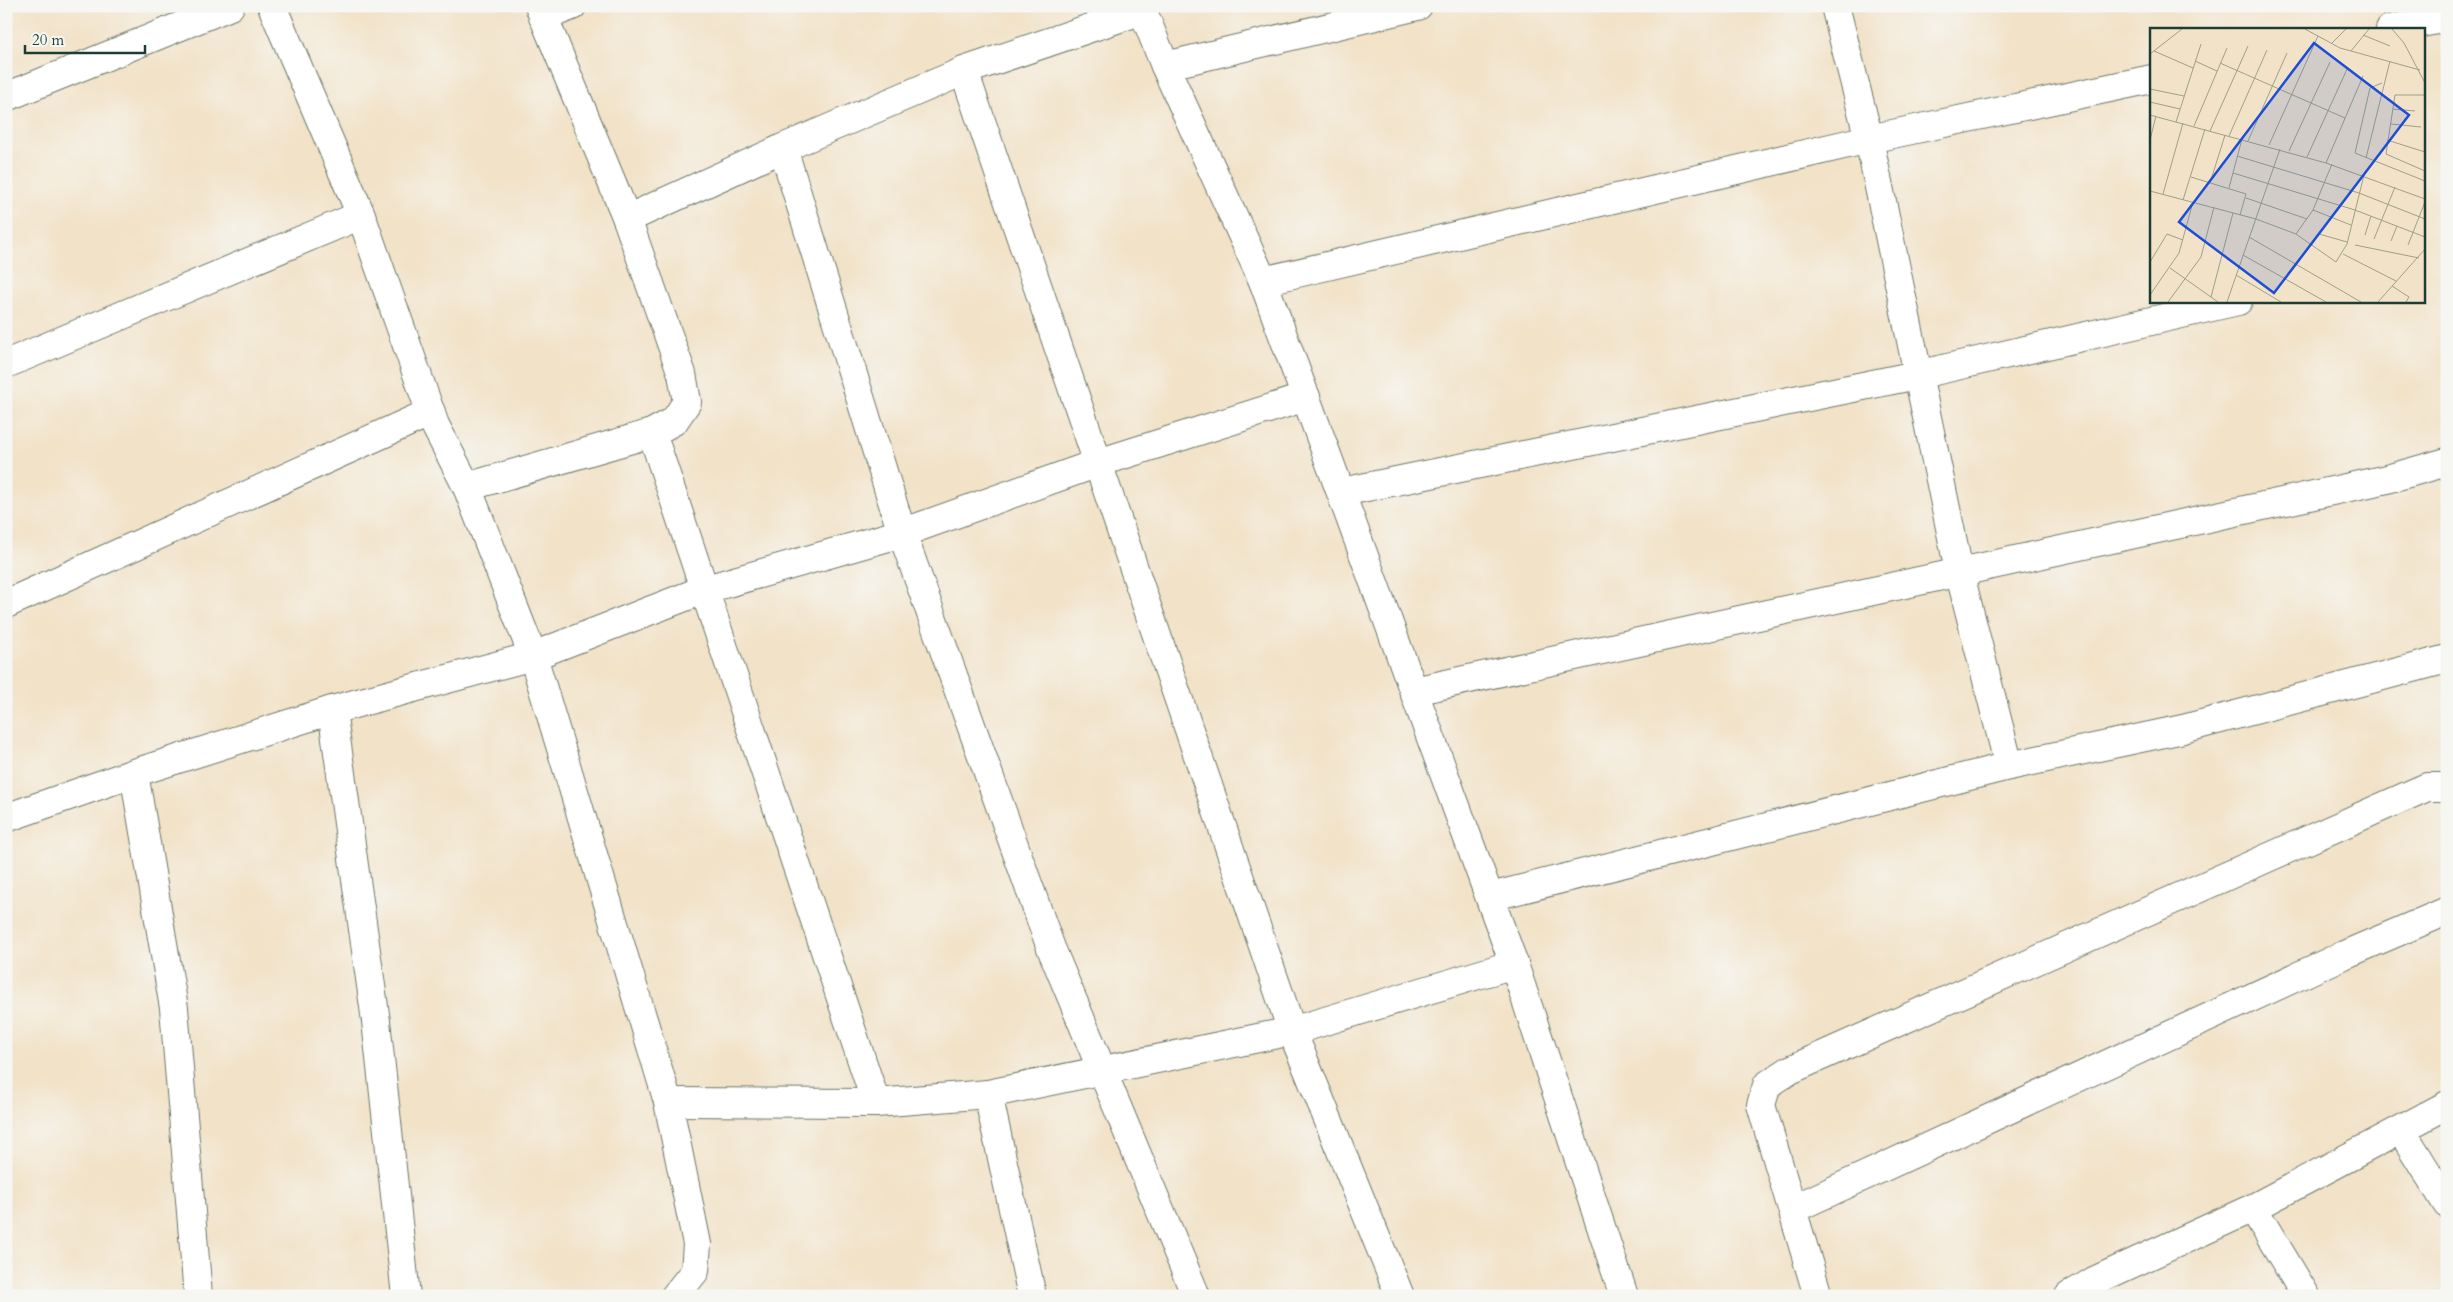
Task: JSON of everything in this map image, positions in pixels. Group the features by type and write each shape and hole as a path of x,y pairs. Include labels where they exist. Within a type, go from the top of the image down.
{"street":[{"path":"6,97 230,6"},
{"path":"272,6 361,215 431,412 467,487 533,656 668,1102 697,1244 695,1271 674,1296"},
{"path":"467,487 652,432 674,421 688,402 682,374 627,219 541,12 572,6"},
{"path":"1165,66 1418,6"},
{"path":"1835,6 1869,139 1959,571 2009,766"},
{"path":"627,219 783,148 964,71 1142,8 1165,66 1263,281 1342,492 1514,964 1624,1296"},
{"path":"2395,28 2447,18"},
{"path":"964,71 1292,1032 1400,1296"},
{"path":"1263,281 1869,139 2150,79"},
{"path":"783,148 902,533 1051,948 1196,1296"},
{"path":"6,364 361,215"},
{"path":"1342,492 1917,375 2234,302"},
{"path":"6,818 134,774 332,710 533,656 704,590 902,533 1098,463 1306,397"},
{"path":"6,604 431,412"},
{"path":"652,432 876,1103"},
{"path":"1414,691 2387,479 2447,462"},
{"path":"1490,897 2009,766 2184,729 2447,660"},
{"path":"332,710 376,1021 406,1296"},
{"path":"134,774 174,1008 198,1296"},
{"path":"1818,1296 1761,1105 1767,1085 1790,1070 2427,787 2447,786"},
{"path":"1793,1209 2344,955 2447,911"},
{"path":"668,1102 876,1103 988,1094 1292,1032 1514,964"},
{"path":"988,1094 1032,1296"},
{"path":"2068,1296 2097,1288 2447,1105"},
{"path":"2401,1130 2447,1204"},
{"path":"2253,1208 2306,1296"}]}
